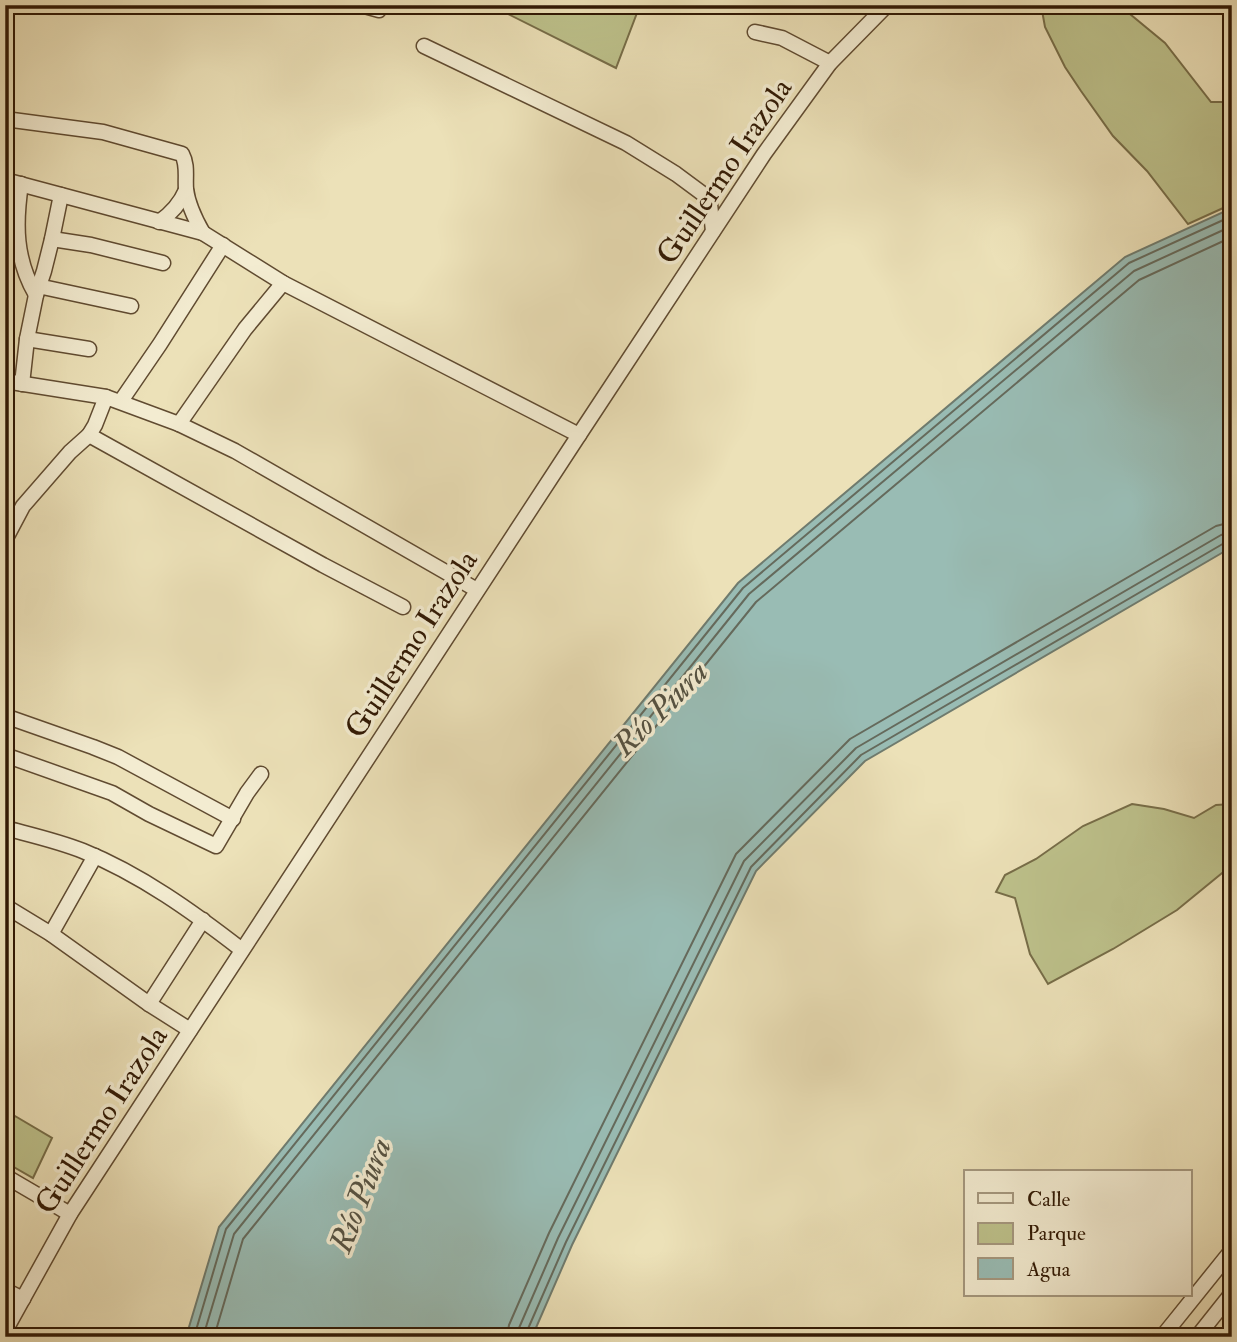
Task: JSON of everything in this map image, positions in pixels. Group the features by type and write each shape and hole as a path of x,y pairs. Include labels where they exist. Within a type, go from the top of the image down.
{"street":[{"path":"361,5 379,10 382,5"},
{"name":"Guillermo Irazola","path":"5,1331 70,1214 764,154 830,63 887,5"},
{"path":"755,32 782,38 830,63"},
{"path":"424,46 626,143 677,174 704,194 710,204 713,232"},
{"path":"5,119 103,132 182,154 186,161 186,190 190,207 203,233"},
{"path":"5,180 203,233 283,283 579,435"},
{"path":"21,184 16,229 19,251 31,287 37,291 131,306"},
{"path":"159,222 181,203 186,190"},
{"path":"22,384 27,339 61,195"},
{"path":"52,239 91,245 163,263"},
{"path":"121,401 223,245"},
{"path":"179,424 246,329 283,283"},
{"path":"27,339 89,349"},
{"path":"5,382 106,397 179,424 235,452 477,590"},
{"path":"5,540 23,506 70,452 89,435 106,397"},
{"path":"89,435 403,607"},
{"path":"5,716 118,757 233,819"},
{"path":"5,755 112,793 216,846 261,774"},
{"path":"5,828 79,849 94,856 173,900 242,950"},
{"path":"51,933 94,856"},
{"path":"5,906 51,933 149,1004 190,1030"},
{"path":"149,1004 203,920"},
{"path":"5,1176 70,1214"},
{"path":"1162,1337 1232,1250"},
{"path":"5,1290 23,1299"},
{"path":"1198,1337 1232,1293"}],"green space":[{"path":"490,5 657,5 637,13 616,68"},
{"path":"1041,5 1119,5 1165,43 1211,102 1229,102 1232,99 1232,204 1188,224 1147,171 1113,136 1081,91 1065,67 1045,27"},
{"path":"1132,804 1164,809 1194,818 1216,805 1232,804 1232,863 1177,910 1048,984 1030,954 1015,898 996,892 1005,875 1036,859 1083,826"},
{"path":"15,1116 52,1138 33,1178 5,1162 5,1131"}],"water":[{"name":"Río Piura","path":"1232,208 1232,547 865,761 756,871 572,1245 532,1337 186,1337 219,1227 738,583 1125,257"}]}
